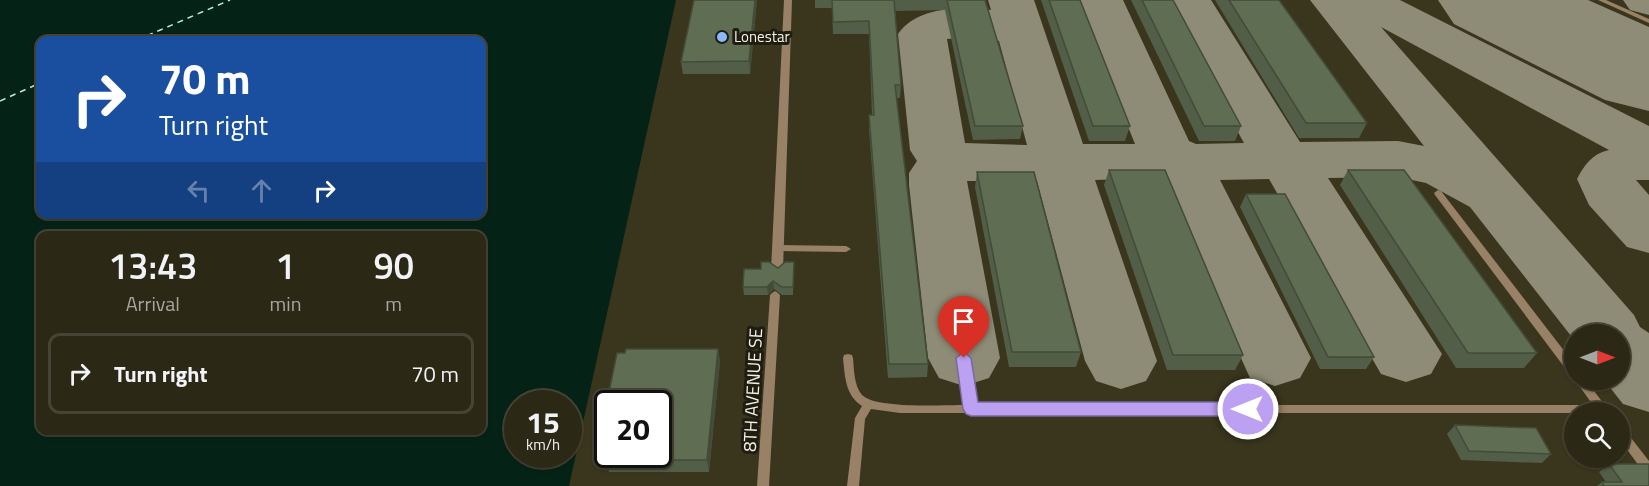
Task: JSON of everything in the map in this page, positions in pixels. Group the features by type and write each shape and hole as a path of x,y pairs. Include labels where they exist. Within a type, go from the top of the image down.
{"street":[{"path":"777,270 788,0"}],"lane":[{"path":"1601,0 1649,21"},
{"path":"1438,193 1564,359"},
{"path":"778,248 846,249"},
{"name":"8TH AVENUE SE","path":"763,486 775,296"},
{"path":"848,358 850,387 859,400 868,404 900,409 1564,411"},
{"path":"964,358 971,409"},
{"path":"1588,390 1597,402"},
{"path":"853,486 860,418 868,404"},
{"path":"1630,445 1649,470"}],"shaded area":[{"path":"0,0 676,0 582,427 582,390 504,390 504,468 573,468 569,486 0,486"}],"building":[{"name":"Lonestar","path":"694,0 755,0 749,61 681,62"},
{"path":"832,0 894,0 901,85 895,85 928,364 889,364 869,115 874,115 869,21 833,22"},
{"path":"947,0 985,0 1023,126 975,126"},
{"path":"1049,0 1080,0 1130,126 1093,126"},
{"path":"1142,0 1173,0 1241,126 1204,126"},
{"path":"1229,0 1279,0 1367,123 1306,123"},
{"path":"1109,170 1165,170 1243,355 1173,355"},
{"path":"1348,170 1404,170 1537,353 1468,353"},
{"path":"977,172 1034,172 1081,352 1012,352"},
{"path":"1246,194 1285,194 1374,357 1328,357"},
{"path":"761,262 769,262 778,268 785,262 794,262 793,287 782,287 773,281 767,287 743,287 744,269 761,269"},
{"path":"626,349 718,349 707,460 672,460 672,390 609,390 617,353 625,353"},
{"path":"1455,425 1536,428 1551,454 1469,451"},
{"path":"1630,464 1649,464 1649,486 1604,486 1602,482 1622,482 1612,468 1630,468"}],"ferry route":[{"path":"146,36 230,0"},
{"path":"0,101 36,85"}],"taxiway":[{"path":"1011,0 1061,162"},
{"path":"1100,0 1165,148"},
{"path":"1188,0 1273,146"},
{"path":"1333,0 1601,324"},
{"path":"1365,0 1649,148"},
{"path":"964,163 950,160 938,150 922,34 929,29 954,23 1001,25 1020,33"},
{"path":"1265,161 1272,159 1275,152 1273,146"},
{"path":"1273,146 1285,161"},
{"path":"1061,162 1158,161 1166,152 1165,148"},
{"path":"1165,148 1171,155"},
{"path":"1171,155 1192,162 1265,161"},
{"path":"1171,155 1190,177 1275,358"},
{"path":"1285,161 1398,159 1444,169 1488,192"},
{"path":"1261,162 1265,161"},
{"path":"1265,161 1285,161"},
{"path":"1285,161 1299,178 1406,354"},
{"path":"964,163 1061,162"},
{"path":"1061,162 1121,361"},
{"path":"1649,162 1630,162 1618,166 1609,173 1606,179 1610,191 1649,232"},
{"path":"964,163 946,166 941,170 938,173 938,185 964,358"},
{"path":"1630,360 1649,383"}],"runway":[{"path":"1494,0 1649,73"}],"place":[{"name":"Lonestar","path":"722,37"}],"route":[{"path":"964,358 971,409 1248,409"}]}
